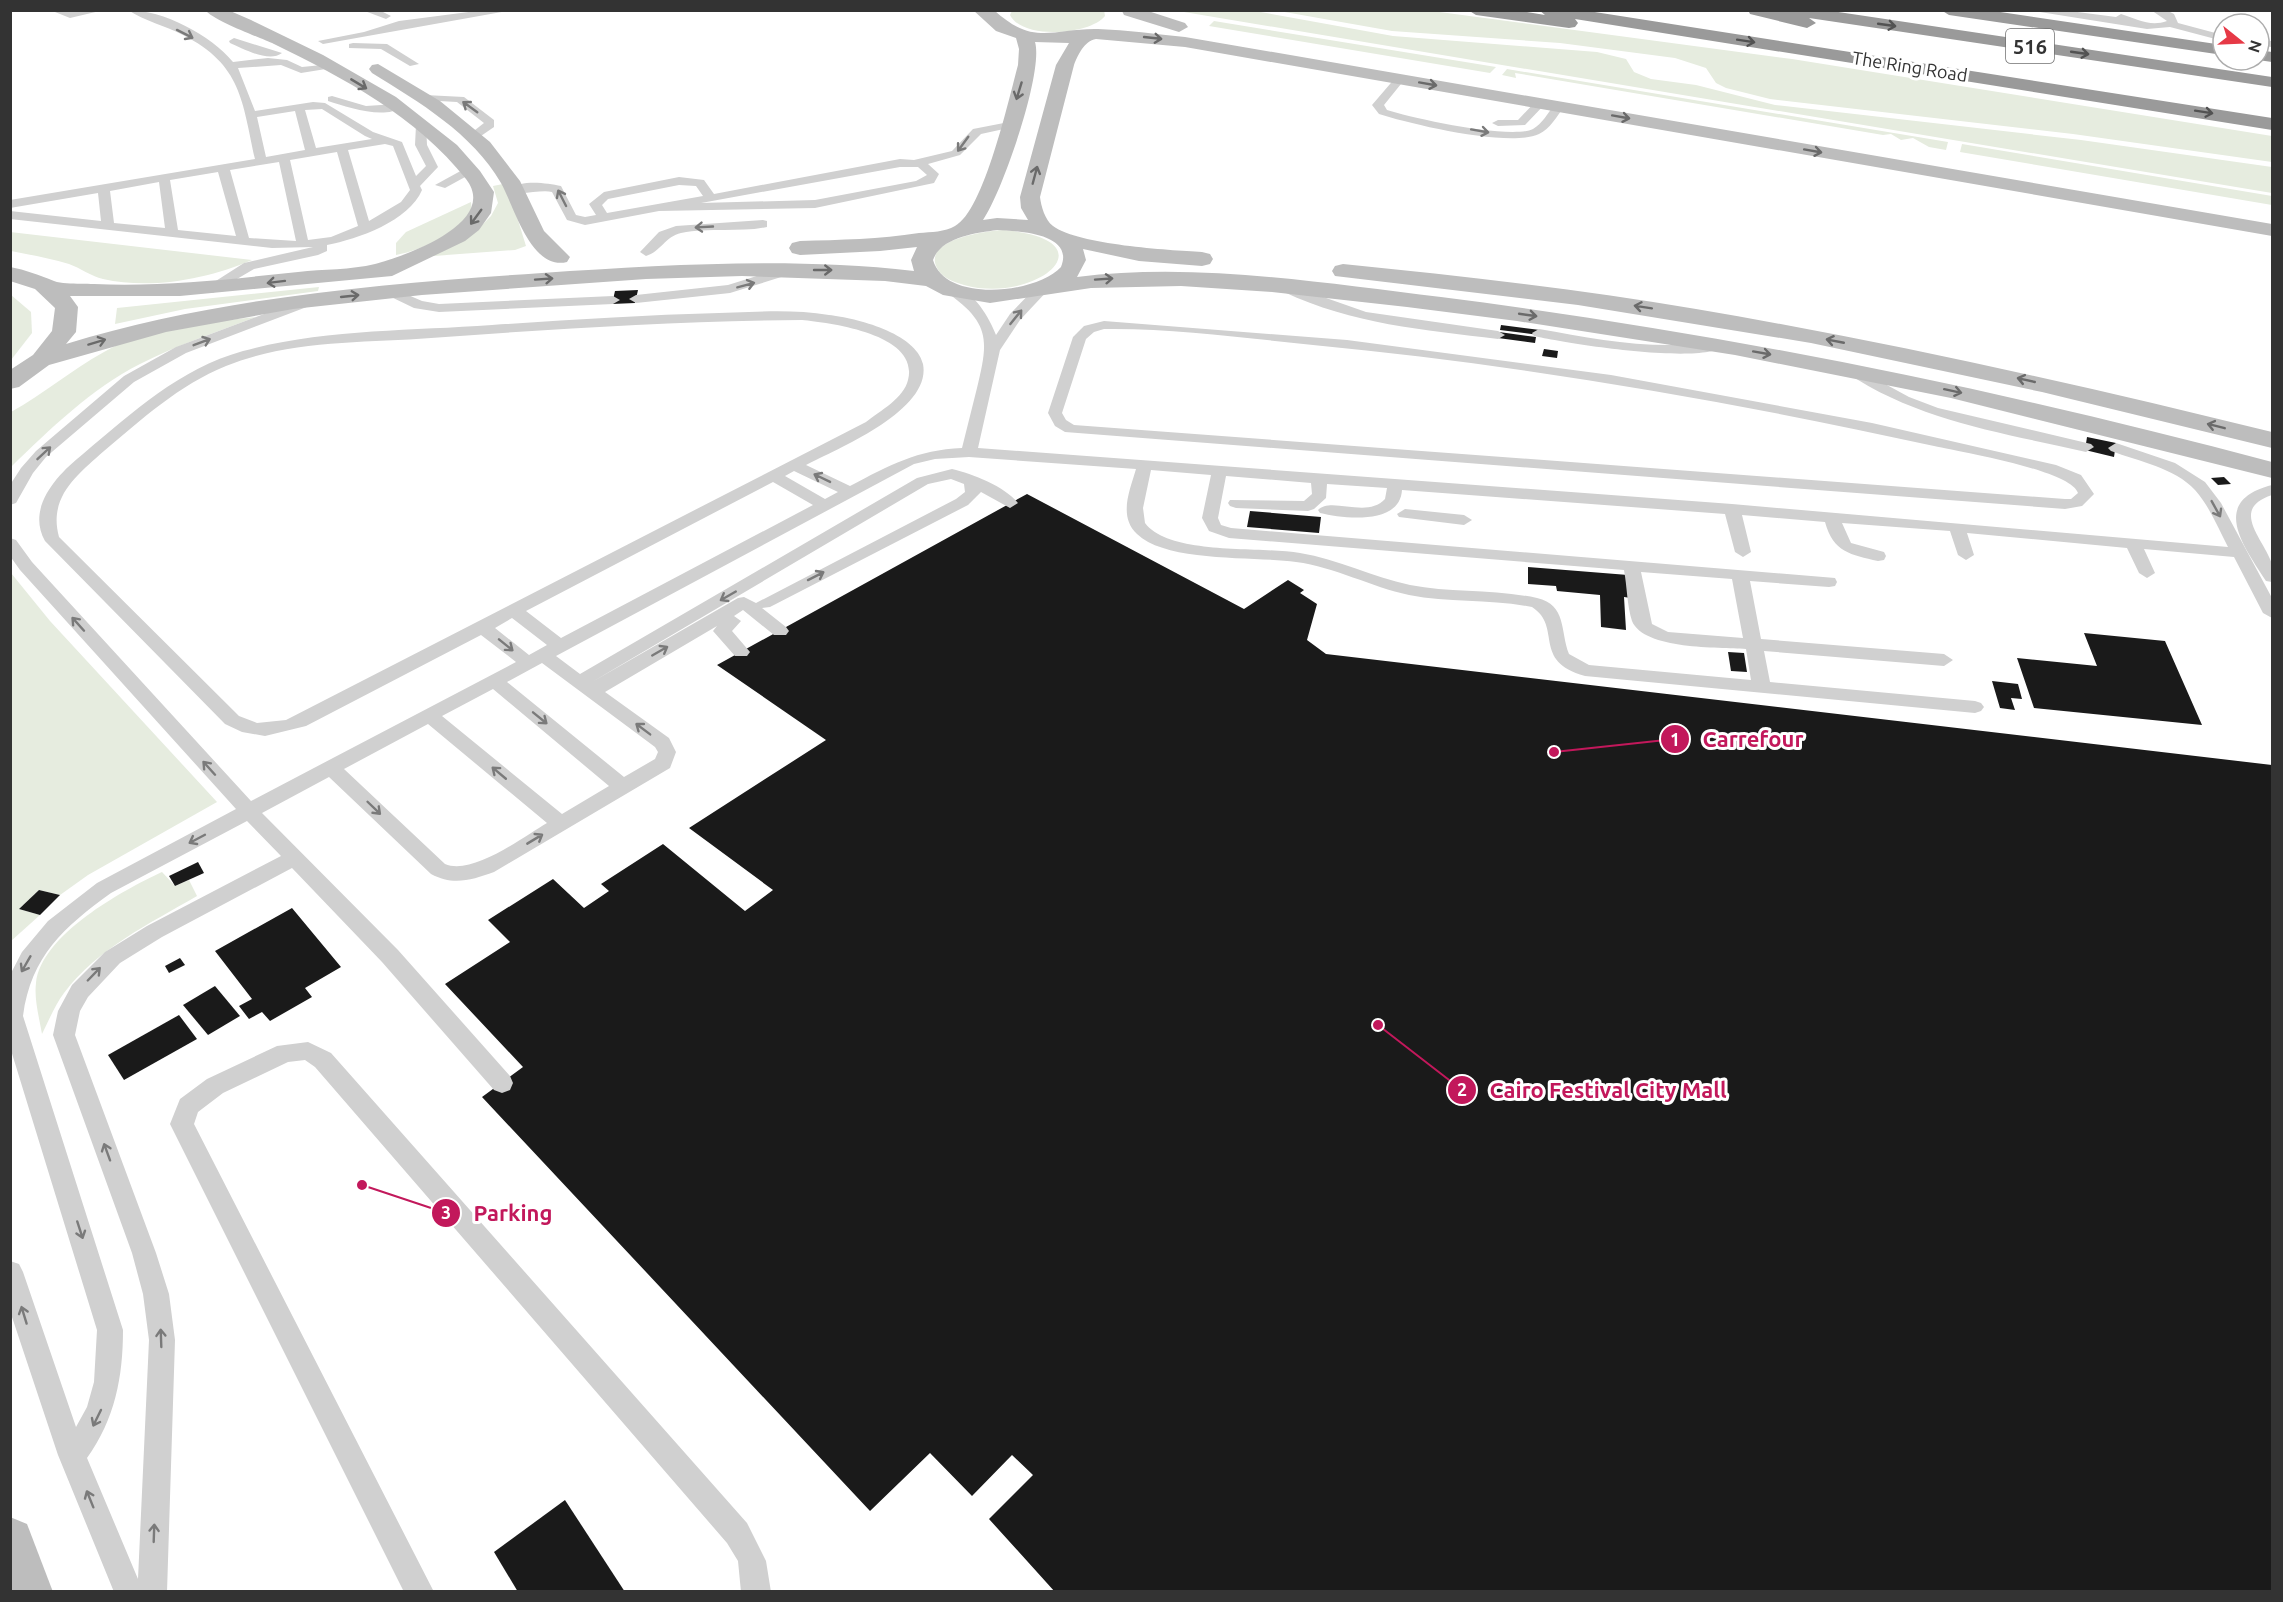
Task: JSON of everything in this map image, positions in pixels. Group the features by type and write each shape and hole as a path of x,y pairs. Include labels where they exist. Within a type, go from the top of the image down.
{"highway":[{"path":"1476,10 1638,32 1688,32"},
{"name":"The Ring Road","path":"1547,10 2272,124"},
{"path":"1756,10 1895,44"},
{"name":"The Ring Road","path":"1787,10 2272,82"},
{"name":"516","path":"1949,10 2211,48"},
{"name":"516","path":"1928,52 2146,103"}],"street":[{"path":"213,10 328,66 396,107 452,150 481,187 484,199 481,211 472,224 434,249 375,271"},
{"path":"257,10 283,22"},
{"path":"1045,287 1072,269 1075,259 1073,249 1054,235 1031,208 1033,181 1065,65 1072,50 1090,35 1122,24 1129,17 1130,11 1161,22 1198,31 2272,212"},
{"path":"988,12 1004,28 1024,35 1054,38 1090,35 1174,40 2272,230"},
{"path":"965,229 987,196 1009,125 1028,57 1024,35"},
{"path":"323,41 425,98 482,142 515,190 532,233 559,257"},
{"path":"526,259 646,252 848,247 942,237 965,229 1014,224 1139,254 1468,283 1675,312 2008,376 2272,440"},
{"path":"942,237 931,245 922,263 924,272 932,280 954,291 999,296 1045,287 1131,278 1289,289 1465,307 1718,345 1852,370 2159,450 2272,470"},
{"path":"10,274 29,277 52,288 124,293 213,289 450,264"},
{"path":"41,360 158,325 236,310 392,292 601,275 789,270 868,272 932,280"},
{"path":"10,382 41,360 64,332 67,307 52,288"},
{"path":"10,1541 29,1592"}],"lane":[{"path":"55,10 70,15 99,10"},
{"path":"133,10 203,42 232,65 249,115 261,161"},
{"path":"323,41 355,38 434,10"},
{"path":"479,15 490,10"},
{"path":"386,28 508,10"},
{"path":"2033,10 2157,26 2195,46"},
{"path":"2121,10 2121,17 2132,22"},
{"path":"2161,12 2211,33"},
{"path":"2157,26 2174,18 2211,26"},
{"path":"234,41 261,52 295,50"},
{"path":"323,41 378,45 414,64"},
{"path":"232,65 268,61 283,62 301,70 328,66"},
{"path":"1400,79 1380,102 1379,109 1390,114 1510,136 1536,132 1549,105"},
{"path":"332,99 365,109 396,107"},
{"path":"1380,102 1412,107"},
{"path":"1467,117 1505,124 1521,123 1549,105"},
{"path":"213,289 243,268 302,257 364,228 410,203 416,194 401,148 390,140 369,134 325,106 299,107 249,115"},
{"path":"299,107 311,153"},
{"path":"414,185 432,167 422,145 422,125"},
{"path":"515,190 541,186 552,187 560,192 574,219 585,221 604,219 900,163 917,163 956,153 976,131 1009,125"},
{"path":"10,204 390,140"},
{"path":"342,148 364,228"},
{"path":"284,158 303,244"},
{"path":"662,208 825,203 925,182 933,174 926,166 917,163"},
{"path":"223,168 244,241"},
{"path":"441,185 470,171"},
{"path":"164,178 172,233"},
{"path":"604,219 595,204 600,198 668,183 686,180 700,183 712,199"},
{"path":"104,188 108,225"},
{"path":"10,214 244,241 303,244 337,239"},
{"path":"646,252 657,239 680,229 763,224"},
{"path":"637,296 717,291 746,285 789,270"},
{"path":"969,452 993,350 1016,317 1045,287"},
{"path":"1289,289 1316,302 1349,313 1392,314 1500,332"},
{"path":"705,318 706,305 717,291"},
{"path":"954,291 982,316 988,327 993,350"},
{"path":"392,292 418,305 453,308 613,297"},
{"path":"667,295 678,306 676,320"},
{"path":"10,500 26,471 41,454 129,379 181,350 308,301"},
{"path":"802,316 843,320 902,343 914,358 917,376 909,395 902,404 871,425 299,722 270,729 244,727 232,720 51,538 46,518 48,507 61,484 79,466 147,408 183,381 207,368 242,355 290,345 373,338 705,318 802,316"},
{"path":"1104,325 1172,328 1369,346 1580,358 1612,362 1783,408 2006,458 2070,476 2085,488 2086,494 2076,503 2065,504 1083,431 1064,426 1057,420 1056,409 1080,336 1089,329 1104,325"},
{"path":"1537,337 1580,358 1612,362 1718,345"},
{"path":"1852,370 1876,387 1909,402 1945,408 2086,444"},
{"path":"1268,476 1271,445"},
{"path":"1299,478 1302,447"},
{"path":"2115,451 2159,450 2206,493 2272,613"},
{"path":"72,1455 86,1438 104,1403 108,1384 110,1330 12,1016 13,994 21,971 35,948 54,926 77,906 104,888 909,461 934,454 969,452 1732,509 2240,553"},
{"path":"794,465 849,491"},
{"path":"1146,466 1134,511 1136,521 1154,539 1168,545 1296,557 1412,590 1527,601 1551,612 1558,651 1567,663 1575,667 1594,672 1975,707"},
{"path":"1580,467 1585,498"},
{"path":"1616,469 1622,501"},
{"path":"1219,472 1210,518 1215,528 1222,532 1828,582"},
{"path":"585,687 923,481 952,474 972,482 973,493 962,502 764,603"},
{"path":"773,476 824,505"},
{"path":"1236,503 1308,506 1320,495 1319,479"},
{"path":"585,687 744,602 939,482"},
{"path":"975,482 1010,503"},
{"path":"1326,510 1367,512 1384,508 1393,500 1395,485"},
{"path":"2272,490 2252,496 2244,507 2243,513 2247,531 2272,577"},
{"path":"1405,514 1462,526 1483,491"},
{"path":"1732,509 1743,552"},
{"path":"1832,517 1837,540 1844,547 1878,556"},
{"path":"1957,527 1966,555"},
{"path":"10,543 26,566 249,811 390,956 502,1083"},
{"path":"2133,543 2147,573"},
{"path":"1632,566 1641,621 1654,634 1677,639 1944,660"},
{"path":"1740,575 1762,688"},
{"path":"744,602 780,631"},
{"path":"514,610 543,655"},
{"path":"732,621 723,627 722,632 741,652"},
{"path":"331,768 438,869 446,873 466,874 487,867 663,762 666,757 666,747 543,655 483,627"},
{"path":"495,681 623,787"},
{"path":"430,716 560,823"},
{"path":"152,1592 162,1340 160,1316 144,1253 64,1035 66,1018 73,1001 85,983 121,952 294,858"},
{"path":"420,1592 184,1132 184,1115 196,1098 285,1053 308,1051 324,1060 729,1524 750,1551 757,1574 756,1592"},
{"path":"10,1272 72,1455 129,1592"}],"shaded area":[{"path":"1104,10 1105,16 1097,22 1072,31 1056,32 1028,28 1017,23 1010,15 1012,11"},
{"path":"1178,11 1255,11 1393,36 1597,52 1626,59 1634,72 1651,79 1696,85 1775,105 2081,140 2272,167 2272,193"},
{"path":"1279,11 1432,11 1792,59 2272,136 2272,162 2073,134 1770,99 1726,88 1716,83 1706,68 1675,58 1560,43 1392,31"},
{"path":"1214,21 1496,67 1490,73 1209,26"},
{"path":"1507,69 1948,142 1946,150 1929,147 1913,138 1901,140 1891,134 1883,135 1515,73 1516,78 1502,75"},
{"path":"1962,144 2272,196 2272,205 1960,152"},
{"path":"503,184 513,204 526,246 515,250 433,256 477,230 491,216 498,203 493,186"},
{"path":"471,202 472,214 455,228 427,245 396,255 396,243 406,232"},
{"path":"1003,230 1036,236 1054,246 1059,257 1052,269 1037,279 1016,286 991,289 956,282 945,277 937,268 935,258 939,250 947,243 958,238"},
{"path":"10,232 252,260 217,273 179,281 121,282 99,278 62,262 11,251"},
{"path":"319,287 318,291 185,309 115,324 117,308"},
{"path":"11,295 31,312 32,333 11,360"},
{"path":"256,317 168,351 122,374 72,411 11,467 11,412 92,359 121,344 158,331"},
{"path":"11,573 50,621 217,802 88,875 60,895 39,890 19,909 40,915 11,941"},
{"path":"162,872 175,886 189,880 197,896 125,938 92,963 64,993 42,1034 36,1002 36,983 41,965 52,948 86,916 106,902"}],"building":[{"path":"638,290 635,303 612,304 615,291"},
{"path":"1501,325 1540,330 1539,335 1500,330"},
{"path":"1499,332 1536,337 1535,343 1498,338"},
{"path":"1544,349 1558,351 1557,358 1542,356"},
{"path":"2087,437 2116,443 2114,457 2085,450"},
{"path":"2224,477 2231,484 2218,485 2211,478"},
{"path":"1027,494 1244,609 1288,580 1304,590 1300,593 1317,604 1307,640 1326,654 2272,765 2272,1592 1055,1592 989,1519 1033,1475 1012,1455 972,1496 930,1453 870,1511 482,1097 523,1067 445,984 510,942 488,920 553,879 584,908 609,891 601,884 663,844 745,911 773,890 689,828 826,740 717,665"},
{"path":"1250,511 1321,517 1319,533 1247,527"},
{"path":"1528,567 1628,575 1631,598 1624,597 1626,630 1601,627 1600,595 1557,591 1556,586 1528,584"},
{"path":"2084,633 2165,641 2202,725 2034,708 2017,658 2097,666"},
{"path":"1728,652 1744,653 1747,672 1731,671"},
{"path":"1992,681 2018,684 2022,699 2011,698 2015,710 2000,708"},
{"path":"198,862 204,873 175,886 169,876"},
{"path":"39,890 60,895 40,915 19,909"},
{"path":"292,908 341,967 305,988 312,997 270,1021 262,1012 249,1019 239,1006 252,999 215,951"},
{"path":"180,958 185,965 169,973 165,966"},
{"path":"215,986 240,1016 208,1035 183,1005"},
{"path":"179,1015 197,1039 124,1080 108,1055"},
{"path":"565,1500 625,1592 518,1592 494,1552"}],"place":[{"name":"Carrefour","path":"1554,752"},
{"name":"Cairo Festival City Mall","path":"1378,1025"},
{"name":"Parking","path":"362,1185"}]}
